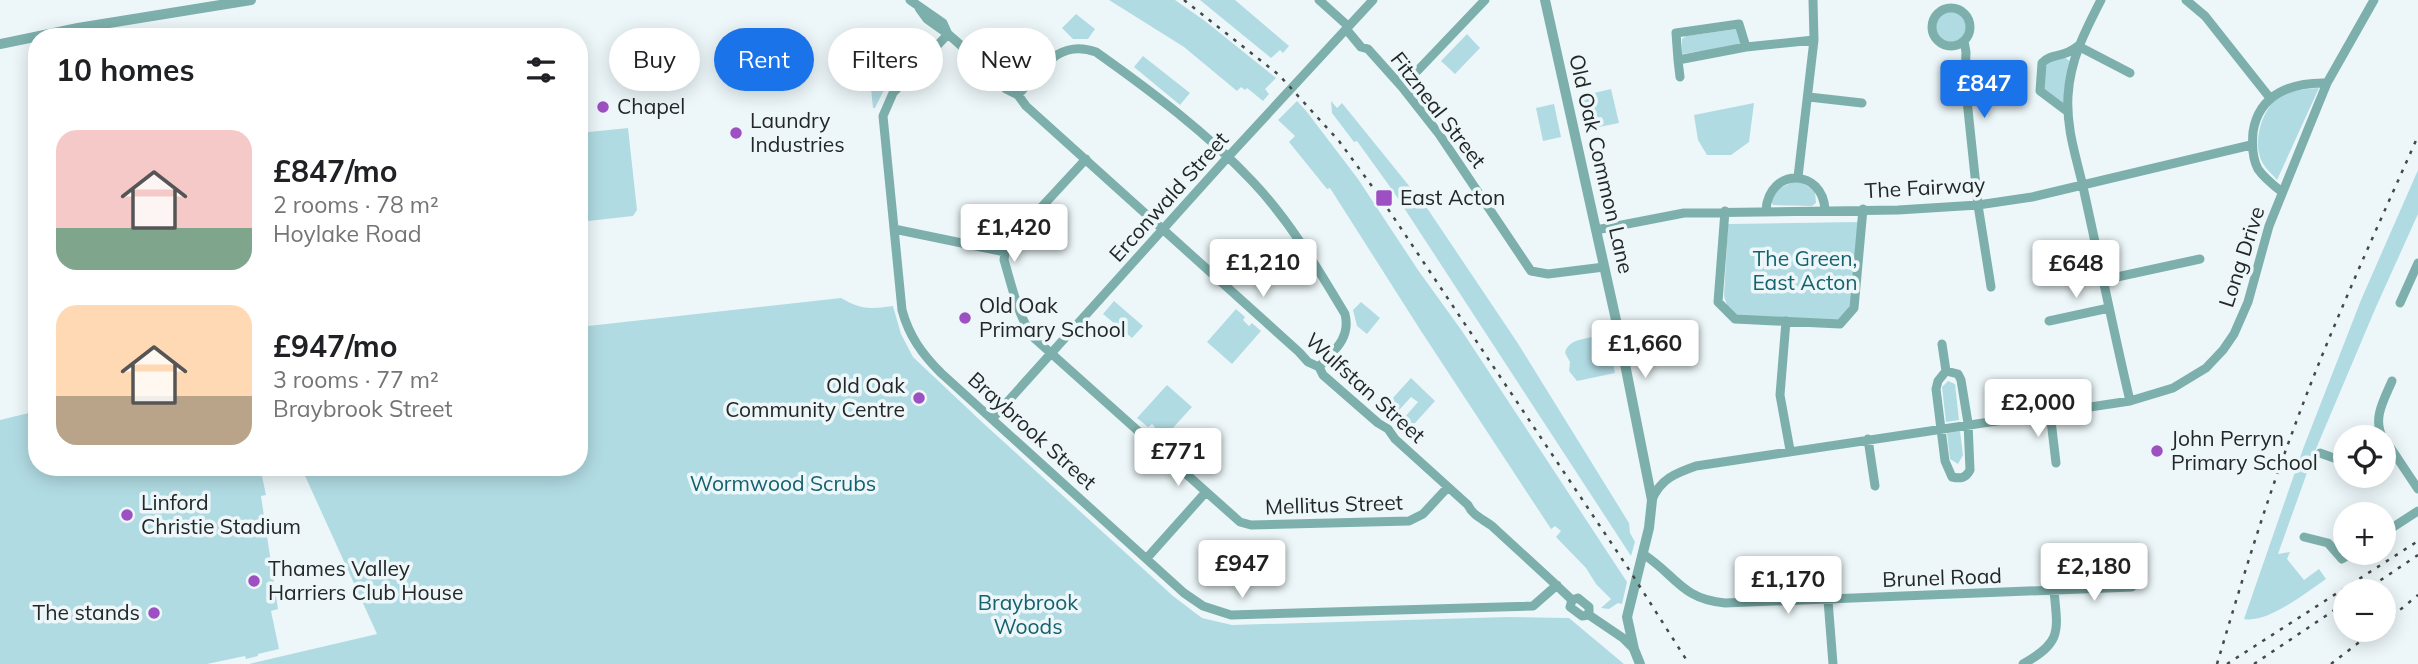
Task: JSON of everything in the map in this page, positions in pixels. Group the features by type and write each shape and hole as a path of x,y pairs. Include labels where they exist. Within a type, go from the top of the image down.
{"street":[{"path":"78,28 251,0"},
{"name":"Wulfstan Street","path":"910,0 943,23 948,34 998,78 1006,89 1018,95 1026,106 1308,362 1319,367 1323,375 1388,429 1395,439 1468,505 1470,510 1485,520 1572,600 1578,598 1589,607 1590,615 1634,649"},
{"path":"1319,0 1347,28"},
{"name":"Erconwald Street","path":"992,419 1373,0"},
{"path":"1402,86 1485,0"},
{"name":"Old Oak Common Lane","path":"1545,0 1597,230 1651,500 1650,521 1627,617 1640,664"},
{"path":"1798,177 1814,40 1813,0"},
{"path":"2101,0 2078,46 2069,86 2068,112 2070,138 2130,401"},
{"path":"2186,0 2205,16 2270,98"},
{"name":"Long Drive","path":"1651,500 1662,482 1696,466 2130,401 2173,388 2206,368 2234,334 2248,302 2257,264 2282,192 2327,83 2374,0"},
{"path":"1942,5 1965,14 1970,24 1968,36 1964,41 1952,46 1936,38 1932,25 1942,5"},
{"path":"1680,77 1676,33 1739,24 1746,47"},
{"name":"Fitzneal Street","path":"1347,28 1361,47 1368,49 1402,86 1439,134 1531,271 1548,274 1604,267"},
{"name":"Braybrook Street","path":"948,34 893,93 885,108 883,125 902,310 910,333 928,360 992,419 1193,600 1212,610 1231,615 1533,607 1557,585"},
{"path":"0,44 28,38"},
{"path":"1678,60 1746,47 1814,40"},
{"path":"1964,41 1965,81 1978,205 1991,287"},
{"path":"2078,46 2130,73"},
{"path":"2068,112 2041,93 2039,89 2042,63 2048,58 2069,54 2078,46"},
{"path":"1018,95 1053,56 1081,47 1096,52 1152,92 1227,158 1253,182 1275,208 1345,314 1347,328 1343,340 1319,367"},
{"path":"2282,192 2267,180 2257,167 2251,145 2255,120 2270,98 2290,87 2306,82 2327,83"},
{"path":"1809,97 1862,103"},
{"name":"The Fairway","path":"1597,230 1684,213 1898,210 1978,205 2083,186 2251,145"},
{"path":"894,229 1005,252 1010,241 1086,159"},
{"path":"1766,210 1769,194 1774,187 1780,181 1798,177 1818,188 1825,209"},
{"path":"1725,211 1718,302 1735,319 1840,324 1854,308 1863,209"},
{"name":"Mellitus Street","path":"1005,252 1004,260 1027,329 1034,338 1205,492 1245,524 1409,521 1423,514 1448,488"},
{"path":"2103,279 2200,259"},
{"path":"2400,303 2418,263"},
{"path":"2049,321 2109,308"},
{"path":"1786,321 1780,395 1790,450"},
{"path":"1942,344 1946,371 1938,381 1936,389 1941,428 1948,471 1952,477 1960,479 1970,470 1968,424 1961,380 1958,374 1946,371"},
{"path":"2378,425 2380,409 2392,381"},
{"path":"2050,412 2056,463"},
{"path":"1868,439 1875,486"},
{"path":"2320,453 2333,458"},
{"path":"2396,458 2418,489"},
{"path":"1147,558 1205,492"},
{"path":"2396,525 2418,511"},
{"path":"2304,537 2328,543 2333,549"},
{"name":"Brunel Road","path":"1643,554 1696,597 1732,603 2132,587"},
{"path":"2023,664 2051,645 2056,634 2054,591"},
{"path":"1828,600 1833,664"}],"green space":[{"path":"1109,0 1175,0 1276,78 1265,89 1269,94 1263,101 1247,88 1245,90 1241,87 1237,91 1184,47"},
{"path":"1200,0 1235,0 1289,46 1283,53 1280,50 1271,58"},
{"path":"1951,12 1957,13 1965,21 1965,33 1957,41 1951,42 1945,41 1937,33 1936,27 1937,21 1945,13"},
{"path":"1076,14 1095,29 1088,39 1073,39 1062,28"},
{"path":"1737,29 1742,45 1682,54 1682,39 1686,36"},
{"path":"1467,34 1480,48 1455,74 1441,61"},
{"path":"1143,56 1190,93 1180,105 1134,67"},
{"path":"2064,57 2070,61 2065,106 2044,93 2045,63"},
{"path":"2319,88 2277,180 2261,161 2259,152 2259,134 2264,117 2277,98 2294,91"},
{"path":"1611,89 1619,123 1589,129 1581,96"},
{"path":"871,91 884,91 875,108"},
{"path":"1297,101 1358,179 1462,331 1627,582 1622,604 1618,603 1609,609 1601,608 1611,599 1556,537 1561,531 1555,526 1551,529 1330,188 1327,189 1289,142 1295,136 1278,120"},
{"path":"1331,101 1337,108 1342,103 1427,208 1517,342 1629,523 1635,542 1631,556 1393,191 1357,141 1354,142 1332,113"},
{"path":"1754,103 1749,142 1731,155 1707,155 1698,140 1694,115"},
{"path":"1554,104 1561,137 1543,141 1536,108"},
{"path":"628,128 637,210 633,216 588,221 588,132"},
{"path":"2418,170 2418,214 2313,456 2278,554 2290,552 2287,559 2304,580 2319,569 2326,579 2275,612 2264,617 2244,619 2303,449 2361,300"},
{"path":"1793,182 1801,182 1815,191 1816,203 1812,206 1773,205 1771,201 1776,190"},
{"name":"The Green, East Acton","path":"1858,222 1851,309 1839,323 1738,316 1729,311 1724,296 1728,224"},
{"name":"Wormwood Scrubs","path":"841,298 866,308 893,306 901,334 913,357 1173,596 1202,618 1232,625 1508,617 1569,618 1624,664 249,664 377,634 305,476 588,476 588,326"},
{"path":"1114,301 1143,326 1132,338 1103,314"},
{"path":"1361,302 1380,318 1367,334 1357,326 1353,310"},
{"path":"1236,309 1245,317 1243,320 1249,326 1252,323 1261,331 1232,364 1207,342"},
{"path":"1607,335 1615,373 1577,381 1569,371 1570,362 1565,353 1567,348 1582,339"},
{"path":"1411,378 1435,401 1406,433 1397,426 1418,402 1411,397 1391,419 1381,411"},
{"path":"1948,381 1955,384 1959,420 1946,422 1942,387"},
{"path":"1167,385 1192,407 1162,440 1152,431 1155,427 1152,424 1148,427 1137,418"},
{"name":"Linford Christie Stadium","path":"28,413 28,476 262,476 266,495 261,496 278,609 271,611 279,649 246,659 245,656 207,664 0,664 0,420"},
{"path":"1960,431 1963,455 1958,464 1950,459 1947,433"}],"railway":[{"path":"1184,0 1279,75 1339,141 1382,200 1630,571 1689,664"},
{"path":"2217,664 2261,521 2305,398 2418,136"},
{"path":"2227,664 2418,541"},
{"path":"2382,579 2418,555"},
{"path":"2396,613 2418,595"},
{"path":"2254,664 2333,611"},
{"path":"2331,664 2359,642"}],"place":[{"name":"Chapel","path":"603,107"},
{"name":"Laundry Industries","path":"736,133"},
{"name":"East Acton","path":"1384,198"},
{"name":"Old Oak Primary School","path":"965,318"},
{"name":"Old Oak Community Centre","path":"919,398"},
{"name":"John Perryn Primary School","path":"2157,451"},
{"name":"Linford Christie Stadium","path":"127,515"},
{"name":"Thames Valley Harriers Club House","path":"254,581"},
{"name":"The stands","path":"154,613"}],"park label":[{"name":"Braybrook Woods","path":"1028,615"}]}
